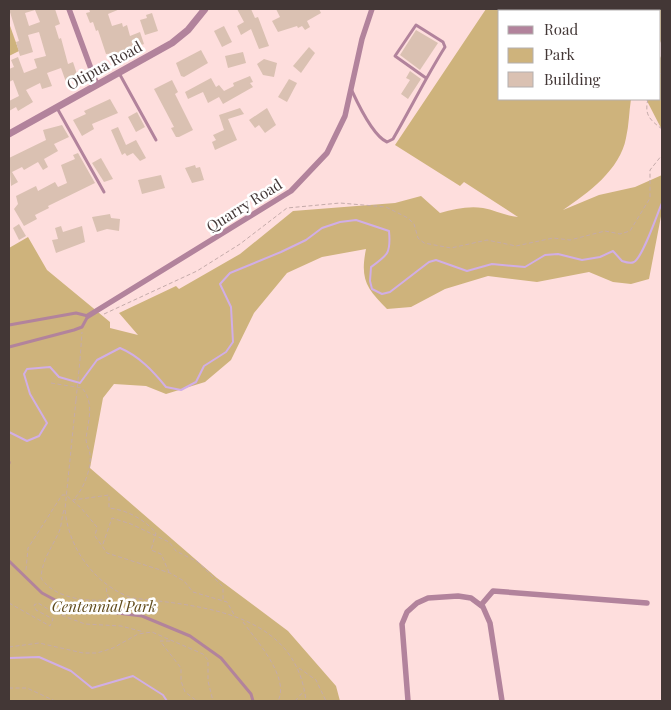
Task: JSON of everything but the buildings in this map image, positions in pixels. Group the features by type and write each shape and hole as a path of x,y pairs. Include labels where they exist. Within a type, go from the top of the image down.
{"street":[{"path":"69,9 97,85"},
{"name":"Otipua Road","path":"9,134 178,38 193,25 205,9"},
{"name":"Quarry Road","path":"88,316 291,191 326,152 345,116 362,39 372,9"},
{"path":"480,605 493,591 647,603"},
{"path":"408,701 402,624 407,612 417,603 428,598 458,596 471,598 480,605 490,623 502,701"}],"lane":[{"path":"351,89 367,119 381,138 387,142 393,139 445,47 443,42 416,25 395,56 426,78"},
{"path":"118,73 156,140"},
{"path":"57,107 104,192"},
{"path":"9,326 76,314 88,316 82,327 9,348"},
{"path":"9,561 24,578 42,593 68,608 142,616 190,636 221,658 250,694 253,701"}],"path":[{"path":"648,100 646,108 648,116 662,129"},
{"path":"104,315 197,271 240,244 287,208 340,204 386,207 408,218 414,224 418,238 424,243 452,248 488,240 516,246 553,238 570,240 605,231 620,234 626,233 630,230 650,198 650,170 662,155"},
{"path":"82,327 83,341 76,400 74,441 65,507 58,534 46,554 41,578 52,590 67,596 104,600 110,599 107,594 107,584"},
{"path":"51,383 82,388 88,395 90,421 86,441 90,456 79,495 73,500"},
{"path":"73,500 109,494 109,508 125,510 151,526 156,533 151,550 161,554 170,573"},
{"path":"24,578 28,548 62,495 66,495"},
{"path":"66,495 73,500 97,527 95,536 107,553 170,573 184,581 193,592 227,602 236,617"},
{"path":"65,507 67,526 76,548 91,569 107,584 132,598 220,610 259,628 276,640 298,668 316,680 326,701"},
{"path":"102,546 112,518 131,524 169,542 176,551 198,562 223,587 223,601"},
{"path":"9,603 50,626 53,619 36,610 34,605 38,603 85,624 121,626 152,632 202,654 208,660 208,681 213,701"},
{"path":"243,620 277,670 282,686 282,694 278,701"},
{"path":"9,647 39,643 83,653 97,653 113,648 145,632"},
{"path":"172,641 160,642 181,668 181,681 185,692 197,701"},
{"path":"298,668 306,701"},
{"path":"9,688 27,688 55,701"},
{"path":"296,701 304,691"}],"green space":[{"name":"Centennial Park","path":"486,9 662,9 661,41 661,10 498,10 498,100 631,100 626,138 623,150 617,160 602,180 563,210 599,195 635,187 662,175 662,211 649,279 631,284 613,282 589,272 537,282 488,276 445,289 411,307 387,309 374,295 366,282 364,259 366,249 322,257 287,273 254,313 231,360 205,382 166,394 146,386 114,384 103,398 90,468 217,578 288,631 336,686 340,701 9,701 9,248 28,237 47,270 110,322 110,328 138,335 119,313 176,286 179,289 240,254 293,211 395,203 421,196 440,213 461,208 477,207 518,217 464,182 460,186 395,145"},
{"path":"9,23 19,51 9,56"},
{"path":"662,54 662,130 647,100 661,100"}],"waterway":[{"path":"9,432 27,441 39,436 47,423 30,394 24,374 27,369 50,367 59,377 80,383 97,360 120,348 145,364 166,387 181,390 196,382 204,366 226,352 233,342 231,307 220,284 230,273 306,240 322,228 340,222 356,220 389,231 389,249 385,256 371,267 370,281 372,289 382,294 390,292 429,262 436,260 467,271 492,264 525,267 545,255 558,254 582,260 600,257 613,251 622,261 632,263 638,258 650,235 662,203"},
{"path":"9,658 39,657 71,671 92,688 133,676 163,695 167,701"}]}
